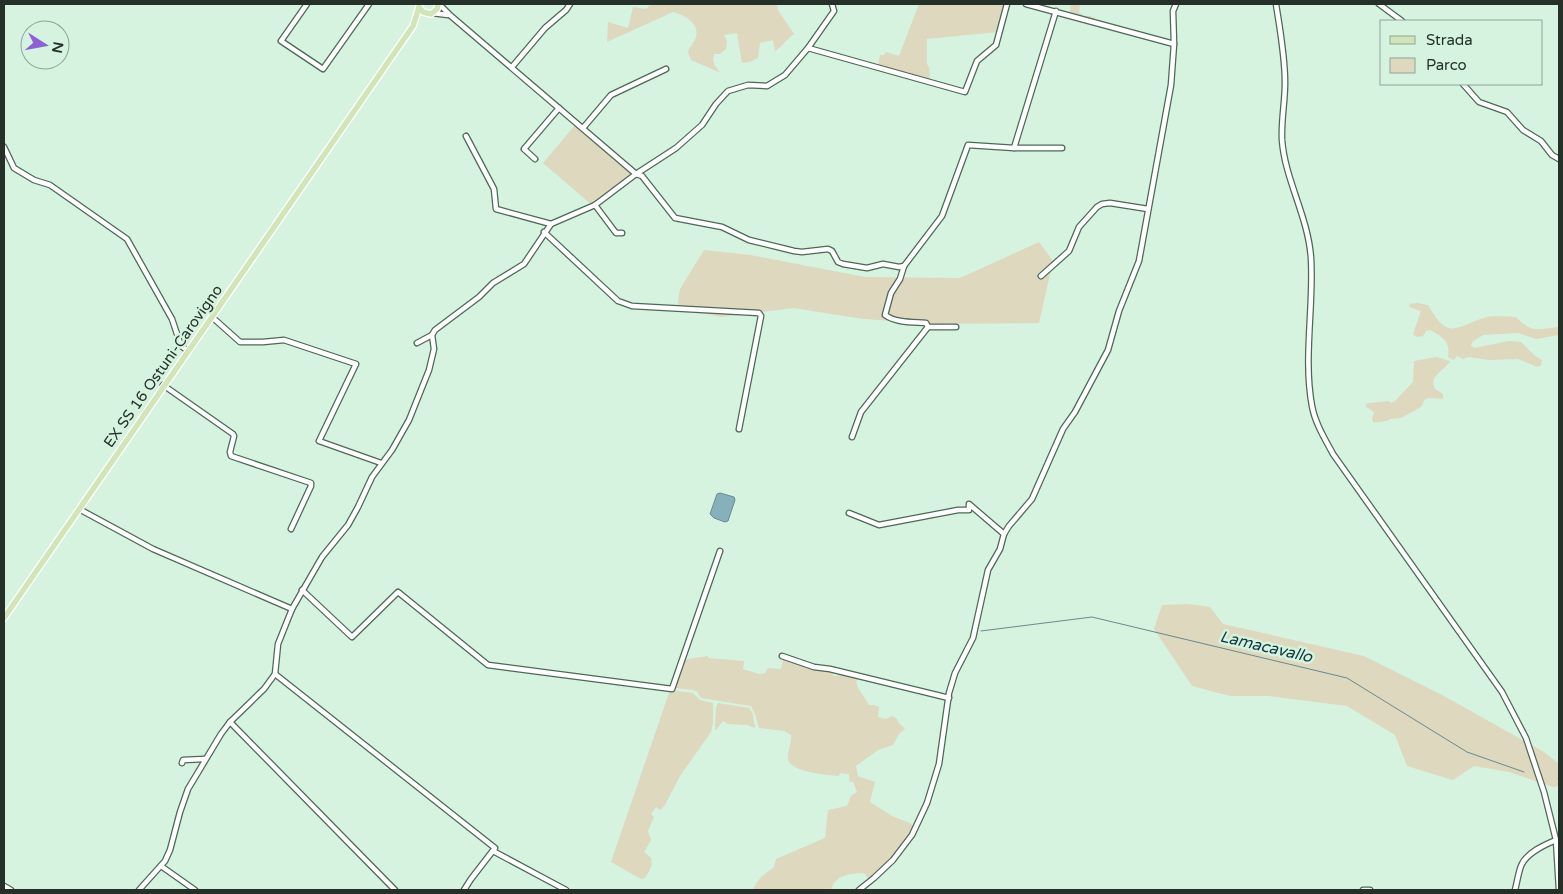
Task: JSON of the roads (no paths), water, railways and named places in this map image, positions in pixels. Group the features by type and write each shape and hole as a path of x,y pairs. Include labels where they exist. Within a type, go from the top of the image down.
{"main road":[{"path":"413,26 437,9 439,4"},
{"path":"419,5 423,12 431,13"},
{"path":"413,26 419,5"},
{"name":"EX SS 16 Ostuni-Carovigno","path":"4,618 163,385 413,26"}],"street":[{"path":"307,4 281,41 323,69 368,4"},
{"path":"439,4 636,174 647,181 678,219 722,227 749,240 794,251 828,249 832,251 838,262 843,264 867,268 883,264 904,268"},
{"path":"512,67 545,28 566,10 570,4"},
{"path":"140,890 161,866 170,850 188,789 205,759 230,722 264,689 275,674 278,644 302,590 322,557 348,525 380,463 392,450 410,420 429,370 434,349 432,336 435,330 479,297 493,283 524,264 551,224 595,205 636,174 676,148 702,125 716,104 728,91 748,85 767,86 785,75 808,48 834,11 832,4"},
{"path":"808,48 965,92 977,61 996,45 1007,4"},
{"path":"1026,4 1174,44"},
{"path":"859,890 893,860 912,835 926,803 939,764 948,698 955,673 973,638 988,570 1000,550 1008,526 1032,499 1063,429 1075,412 1108,350 1119,311 1140,262 1171,85 1174,44 1173,11 1176,4"},
{"path":"1276,4 1284,56 1285,86 1282,139 1287,166 1304,218 1311,256 1312,295 1308,377 1312,407 1319,428 1333,454 1502,692 1526,738 1544,792 1556,840 1559,890"},
{"path":"1379,4 1401,20"},
{"path":"1014,148 1056,11"},
{"path":"431,13 452,16"},
{"path":"583,128 612,95 666,68"},
{"path":"1463,85 1479,102 1507,112 1523,130 1540,141 1552,155 1559,159"},
{"path":"535,159 524,149 559,108"},
{"path":"466,136 494,189 496,208 551,224"},
{"path":"956,327 928,327 926,324 897,320 885,315 890,293 904,268 942,216 968,145 1014,148 1062,148"},
{"path":"4,147 14,168 34,180 50,185 127,239 172,319 181,346 188,351"},
{"path":"1041,276 1069,251 1079,227 1097,207 1110,203 1148,209"},
{"path":"595,205 616,233 622,234"},
{"path":"544,232 618,301 632,306 760,313 761,316 739,429"},
{"path":"212,317 240,342 284,340 356,364 319,441 380,463"},
{"path":"852,437 861,412 928,327"},
{"path":"417,343 432,336"},
{"path":"163,385 233,434 231,456 311,483 291,529"},
{"path":"849,513 880,525 958,510 969,510 969,504 1004,534"},
{"path":"79,509 153,549 292,609"},
{"path":"302,590 352,637 398,592 488,664 672,689 720,551"},
{"path":"782,656 814,667 830,669 948,698"},
{"path":"275,674 496,848 464,890"},
{"path":"230,722 395,890"},
{"path":"182,763 183,760 205,759"},
{"path":"1515,890 1524,860 1539,848 1556,840"},
{"path":"493,851 566,890"},
{"path":"161,866 195,890"},
{"path":"4,886 11,890"},
{"path":"1363,890 1370,890"}],"water":[{"path":"720,493 734,497 735,500 728,521 725,522 714,518 710,514 717,494"}],"waterway":[{"name":"Lamacavallo","path":"981,631 1092,617 1347,678 1467,752 1524,772"}]}
